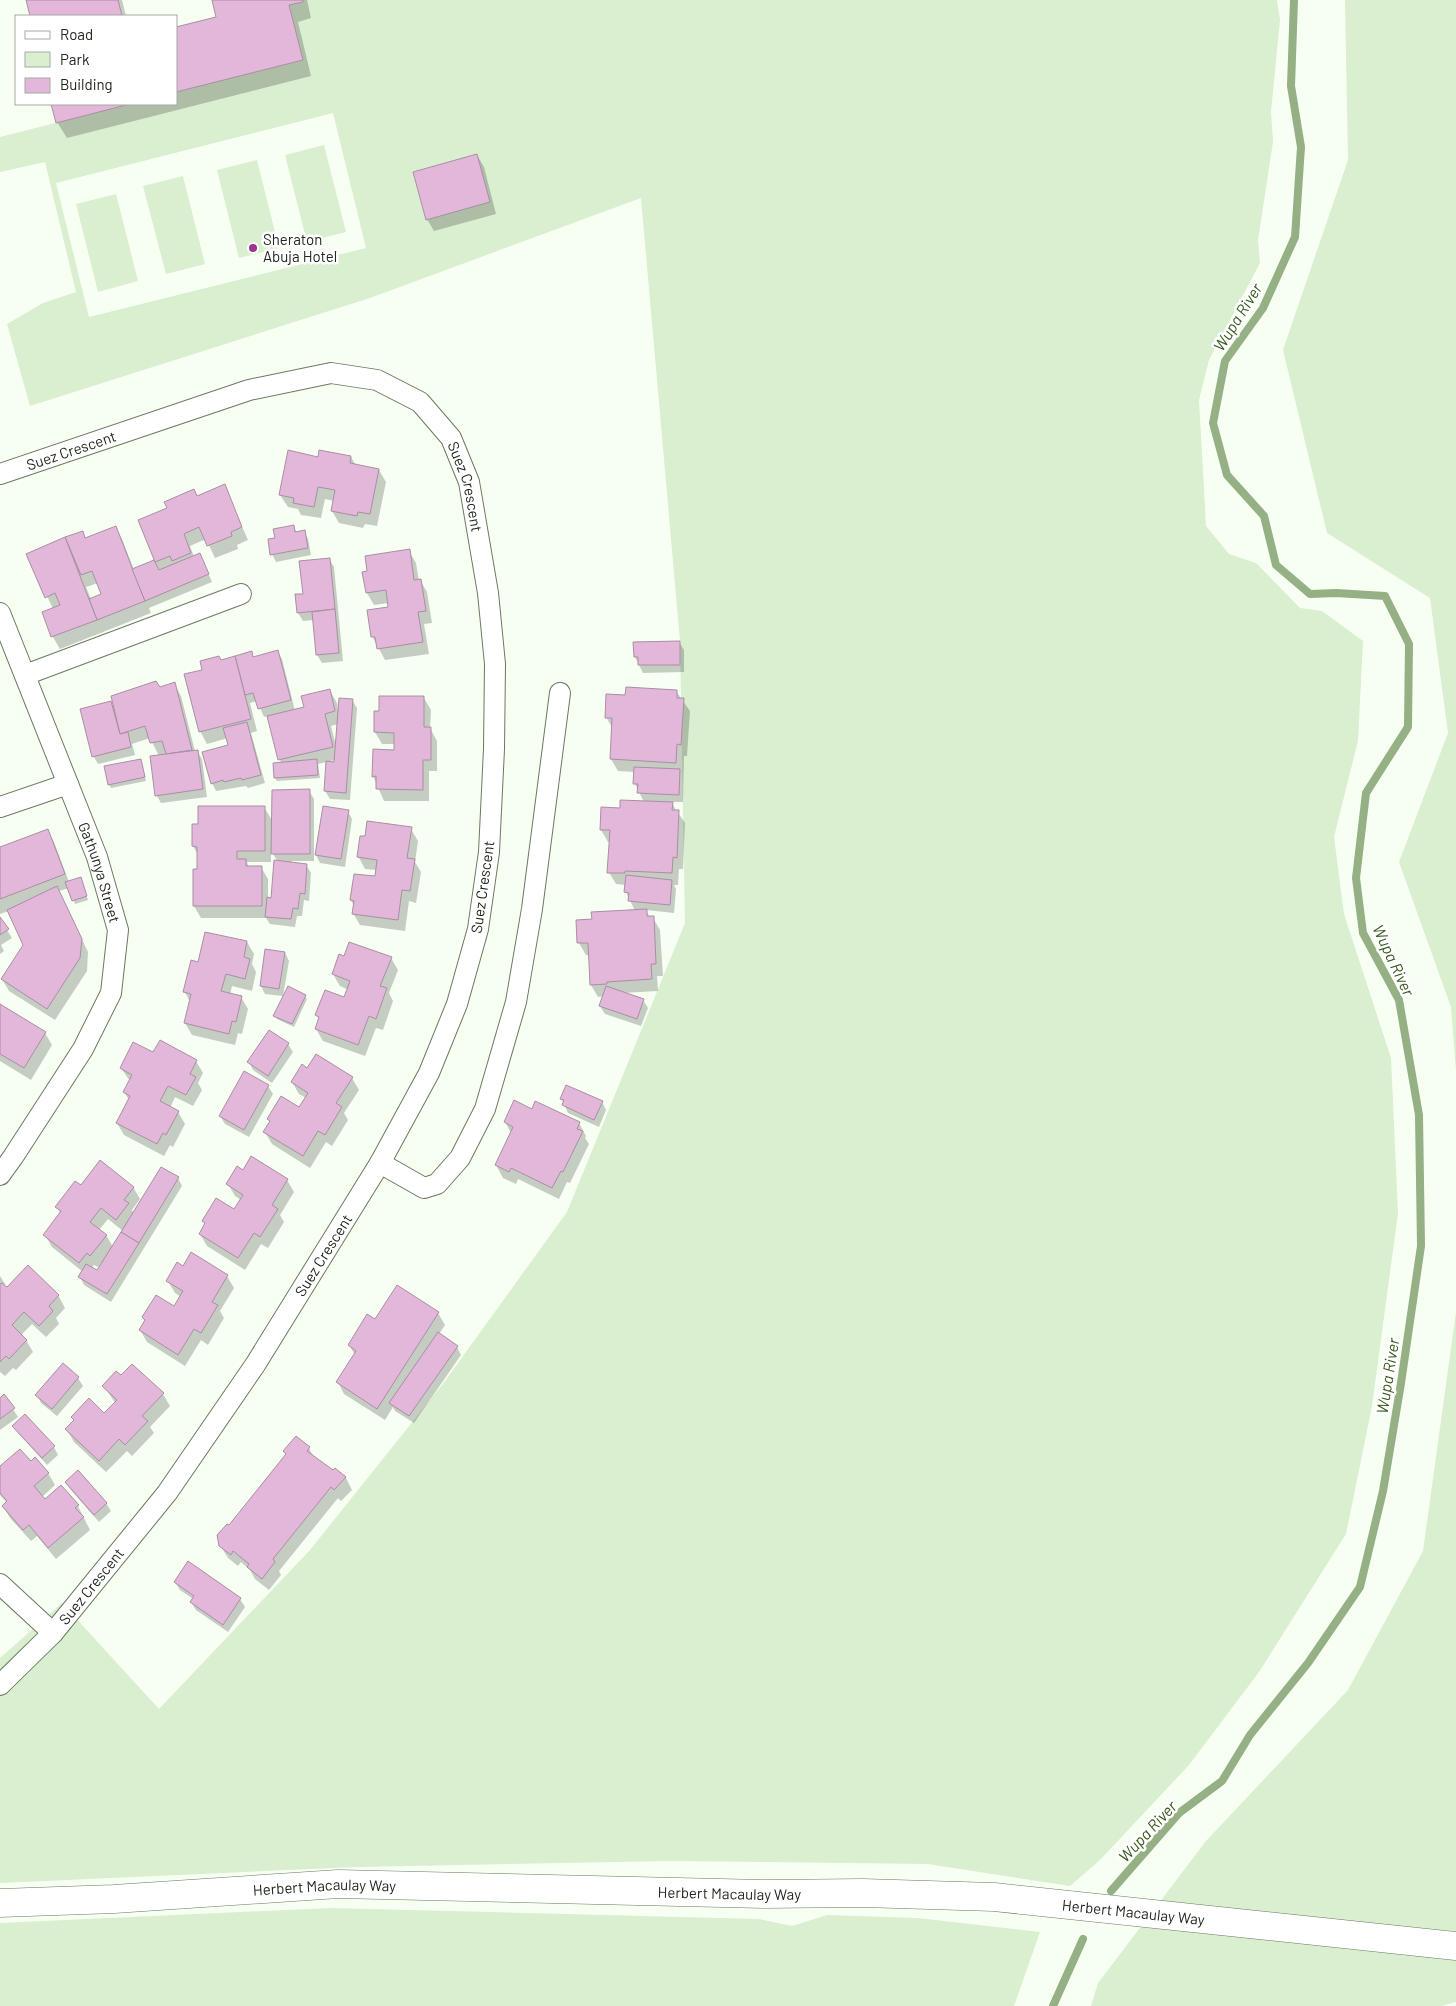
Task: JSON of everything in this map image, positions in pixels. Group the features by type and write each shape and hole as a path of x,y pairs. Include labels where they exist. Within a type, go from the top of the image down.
{"main road":[{"name":"Herbert Macaulay Way","path":"0,1903 114,1899 338,1884 764,1894 863,1893 994,1897 1456,1946"}],"street":[{"name":"Suez Crescent","path":"0,474 249,390 331,374 377,380 420,402 451,438 469,482 488,593 495,664 494,749 489,852 478,928 457,1004 429,1073 380,1163 255,1366 167,1493 53,1633 0,1685"},
{"path":"25,675 241,594"},
{"name":"Gathunya Street","path":"0,613 97,857 118,930 111,993 83,1049 0,1174"},
{"path":"380,1163 424,1188 438,1184 460,1158 485,1109 516,1002 532,909 560,693"},
{"path":"0,807 68,784"},
{"path":"0,1584 53,1633"}],"green space":[{"path":"303,0 1277,0 1280,20 1271,112 1273,142 1258,240 1260,263 1209,360 1199,400 1206,526 1229,554 1256,563 1300,608 1322,611 1363,641 1358,741 1334,837 1344,914 1391,1058 1398,1213 1372,1406 1346,1534 1259,1672 1189,1765 1100,1860 1070,1886 928,1864 670,1861 357,1867 0,1883 0,1658 62,1603 159,1709 310,1550 442,1385 567,1212 685,923 680,641 641,198 370,298 30,406 7,324 43,303 76,292 45,162 0,172 0,137 126,105 178,105 178,91 302,60 289,5 303,2","holes":["333,113 366,248 89,317 56,183"]},
{"path":"1345,0 1456,0 1456,1071 1451,1007 1399,862 1448,733 1430,598 1327,533 1283,350 1348,160"},
{"path":"324,145 346,232 307,242 285,155"},
{"path":"257,160 279,248 239,258 217,170"},
{"path":"183,176 205,264 166,274 143,186"},
{"path":"116,194 138,281 98,292 76,204"},
{"path":"1456,1312 1456,2002 1441,2006 1091,2006 1098,1983 1206,1841 1348,1690 1423,1551"},
{"path":"330,1908 759,1919 792,1926 827,1915 918,1918 1040,1932 1014,2006 0,2006 0,1923"}],"building":[{"path":"26,0 118,0 122,15 30,15"},
{"path":"212,0 303,0 303,2 289,5 303,60 178,91 178,26 216,17"},
{"path":"51,105 126,105 56,123"},
{"path":"477,154 490,202 426,220 413,172"},
{"path":"288,450 318,457 319,450 351,456 350,463 379,469 370,514 358,512 357,516 331,511 335,490 318,487 314,507 293,503 294,498 279,495"},
{"path":"225,484 242,527 231,532 232,536 207,546 199,527 184,534 191,553 172,561 170,556 155,562 138,520 167,508 164,502 194,489 197,496"},
{"path":"294,525 295,532 305,530 308,548 270,555 268,539 275,538 273,529"},
{"path":"116,526 145,601 97,620 89,599 101,594 92,571 81,575 65,537 83,531 85,538"},
{"path":"65,537 97,620 51,637 42,612 60,605 55,593 45,598 26,554"},
{"path":"410,549 414,580 421,579 426,611 418,612 423,642 377,649 375,637 371,637 367,610 388,607 386,590 366,593 362,572 367,571 365,556"},
{"path":"200,553 209,574 145,601 132,569 154,560 159,570"},
{"path":"330,558 335,609 297,613 295,594 303,594 299,561"},
{"path":"335,609 339,653 316,655 312,612"},
{"path":"680,641 680,665 638,665 638,657 634,657 633,642"},
{"path":"278,650 291,700 258,709 253,693 245,695 235,656 252,651 253,657"},
{"path":"219,656 221,660 235,656 251,719 199,732 184,674 202,670 200,661"},
{"path":"156,681 160,687 175,682 192,750 166,754 162,741 150,743 145,726 120,734 111,696"},
{"path":"626,687 677,690 677,698 684,698 681,745 677,744 676,763 610,759 612,718 605,718 606,694 625,695"},
{"path":"330,689 335,711 325,714 333,747 278,760 267,716 304,707 301,696"},
{"path":"379,696 424,696 424,727 431,727 431,760 423,760 423,790 376,789 376,776 372,777 373,749 394,750 394,733 374,732 374,711 379,711"},
{"path":"339,698 353,699 346,793 324,791 326,761 334,762"},
{"path":"111,701 120,734 128,732 131,747 92,757 80,709"},
{"path":"247,722 261,775 242,780 241,778 224,782 223,780 211,784 202,752 228,745 223,728"},
{"path":"198,750 203,789 155,796 150,756"},
{"path":"141,759 145,777 108,785 104,766"},
{"path":"317,759 318,775 274,778 273,763"},
{"path":"634,767 680,769 679,795 637,793 638,784 633,784"},
{"path":"310,789 310,854 271,854 272,790"},
{"path":"620,800 673,802 672,810 679,810 677,858 673,857 672,873 625,871 625,873 607,873 610,830 600,830 601,807 620,808"},
{"path":"198,806 265,806 265,851 237,851 237,859 246,859 246,866 262,866 262,906 193,906 193,869 197,869 197,847 192,846 192,824 198,824"},
{"path":"323,806 349,810 341,859 315,855"},
{"path":"367,821 412,827 407,858 415,859 410,891 402,890 398,920 352,914 354,901 350,900 354,874 375,876 377,860 357,857 360,836 365,836"},
{"path":"48,829 65,874 0,899 0,847"},
{"path":"274,860 307,864 305,894 300,893 298,909 293,908 291,919 265,917 267,897 271,898"},
{"path":"626,875 672,880 670,905 628,901 629,893 624,892"},
{"path":"81,877 87,896 72,901 65,882"},
{"path":"57,886 82,939 80,958 47,1009 1,979 23,945 7,910"},
{"path":"647,909 647,916 654,916 656,964 651,964 652,979 590,985 588,943 577,943 576,920 592,919 591,912"},
{"path":"0,917 9,929 0,935"},
{"path":"205,932 247,941 244,957 250,959 245,979 226,974 221,991 242,996 236,1022 232,1021 229,1034 184,1023 191,994 183,992 191,960 198,962"},
{"path":"349,942 392,957 380,986 387,988 376,1019 369,1016 358,1045 315,1029 319,1017 315,1015 325,990 344,997 350,981 332,974 339,954 344,956"},
{"path":"265,949 285,952 279,989 260,986"},
{"path":"288,986 306,995 292,1024 273,1016"},
{"path":"606,986 644,999 637,1019 599,1006"},
{"path":"0,1004 46,1032 24,1068 0,1054"},
{"path":"269,1030 289,1043 268,1076 247,1062"},
{"path":"160,1040 197,1060 190,1074 196,1077 186,1095 168,1086 160,1101 179,1111 166,1135 163,1133 157,1144 116,1123 130,1096 123,1092 132,1075 120,1068 133,1042 153,1052"},
{"path":"316,1054 353,1077 336,1103 342,1107 325,1135 318,1131 303,1156 263,1132 270,1121 267,1119 281,1096 299,1107 308,1093 291,1082 302,1064 307,1068"},
{"path":"244,1071 269,1085 244,1130 219,1116"},
{"path":"566,1085 603,1101 594,1120 562,1105 564,1100 560,1099"},
{"path":"514,1100 532,1109 535,1101 580,1122 577,1129 583,1131 563,1172 561,1171 552,1188 511,1168 509,1172 495,1165 513,1127 504,1122"},
{"path":"251,1156 288,1179 272,1205 278,1209 260,1237 254,1233 238,1258 199,1234 205,1223 202,1221 216,1198 234,1209 243,1195 226,1184 237,1166 243,1170"},
{"path":"100,1160 134,1187 124,1200 129,1203 116,1220 101,1208 90,1222 107,1235 90,1256 87,1253 79,1263 43,1235 61,1211 55,1207 75,1181 81,1185"},
{"path":"161,1167 179,1177 139,1243 121,1232"},
{"path":"121,1232 139,1243 107,1294 78,1277 86,1264 97,1270"},
{"path":"191,1252 228,1275 212,1302 218,1305 201,1333 194,1329 178,1355 139,1330 145,1320 142,1317 156,1295 174,1306 183,1291 166,1281 177,1262 183,1266"},
{"path":"28,1265 59,1295 49,1306 53,1311 39,1326 24,1312 12,1325 27,1340 9,1359 6,1356 0,1362 0,1284 2,1283 7,1287"},
{"path":"397,1285 439,1312 377,1409 336,1382 356,1351 348,1345 367,1314 375,1319"},
{"path":"438,1332 458,1346 409,1416 389,1403"},
{"path":"63,1363 79,1377 52,1409 35,1395"},
{"path":"132,1364 164,1393 142,1416 148,1421 125,1445 119,1439 99,1461 65,1429 74,1420 71,1417 89,1398 104,1413 117,1400 102,1386 116,1371 121,1375"},
{"path":"4,1394 15,1408 0,1419 0,1398"},
{"path":"25,1414 55,1446 42,1458 12,1426"},
{"path":"296,1436 310,1447 307,1451 346,1477 334,1490 331,1487 273,1559 275,1562 262,1579 247,1567 249,1564 233,1551 231,1555 219,1546 217,1535 227,1524 229,1525 286,1454 283,1451"},
{"path":"20,1449 31,1461 35,1457 49,1473 34,1486 45,1499 61,1485 79,1505 75,1508 84,1517 48,1548 29,1525 23,1530 2,1506 7,1501 0,1493 0,1466"},
{"path":"78,1470 107,1503 94,1515 65,1482"},
{"path":"188,1561 241,1598 223,1625 190,1602 194,1596 174,1582"}],"waterway":[{"name":"Wupa River","path":"1111,1891 1179,1813 1222,1781 1250,1735 1308,1663 1360,1587 1383,1491 1421,1246 1419,1115 1399,1000 1363,933 1356,878 1366,793 1408,727 1409,644 1385,596 1336,593 1310,594 1276,565 1264,516 1227,475 1213,423 1225,361 1263,308 1295,237 1301,147 1291,86 1294,0"},
{"name":"Wupa River","path":"1053,2006 1083,1939"}],"place":[{"name":"Sheraton Abuja Hotel","path":"253,248"}]}
